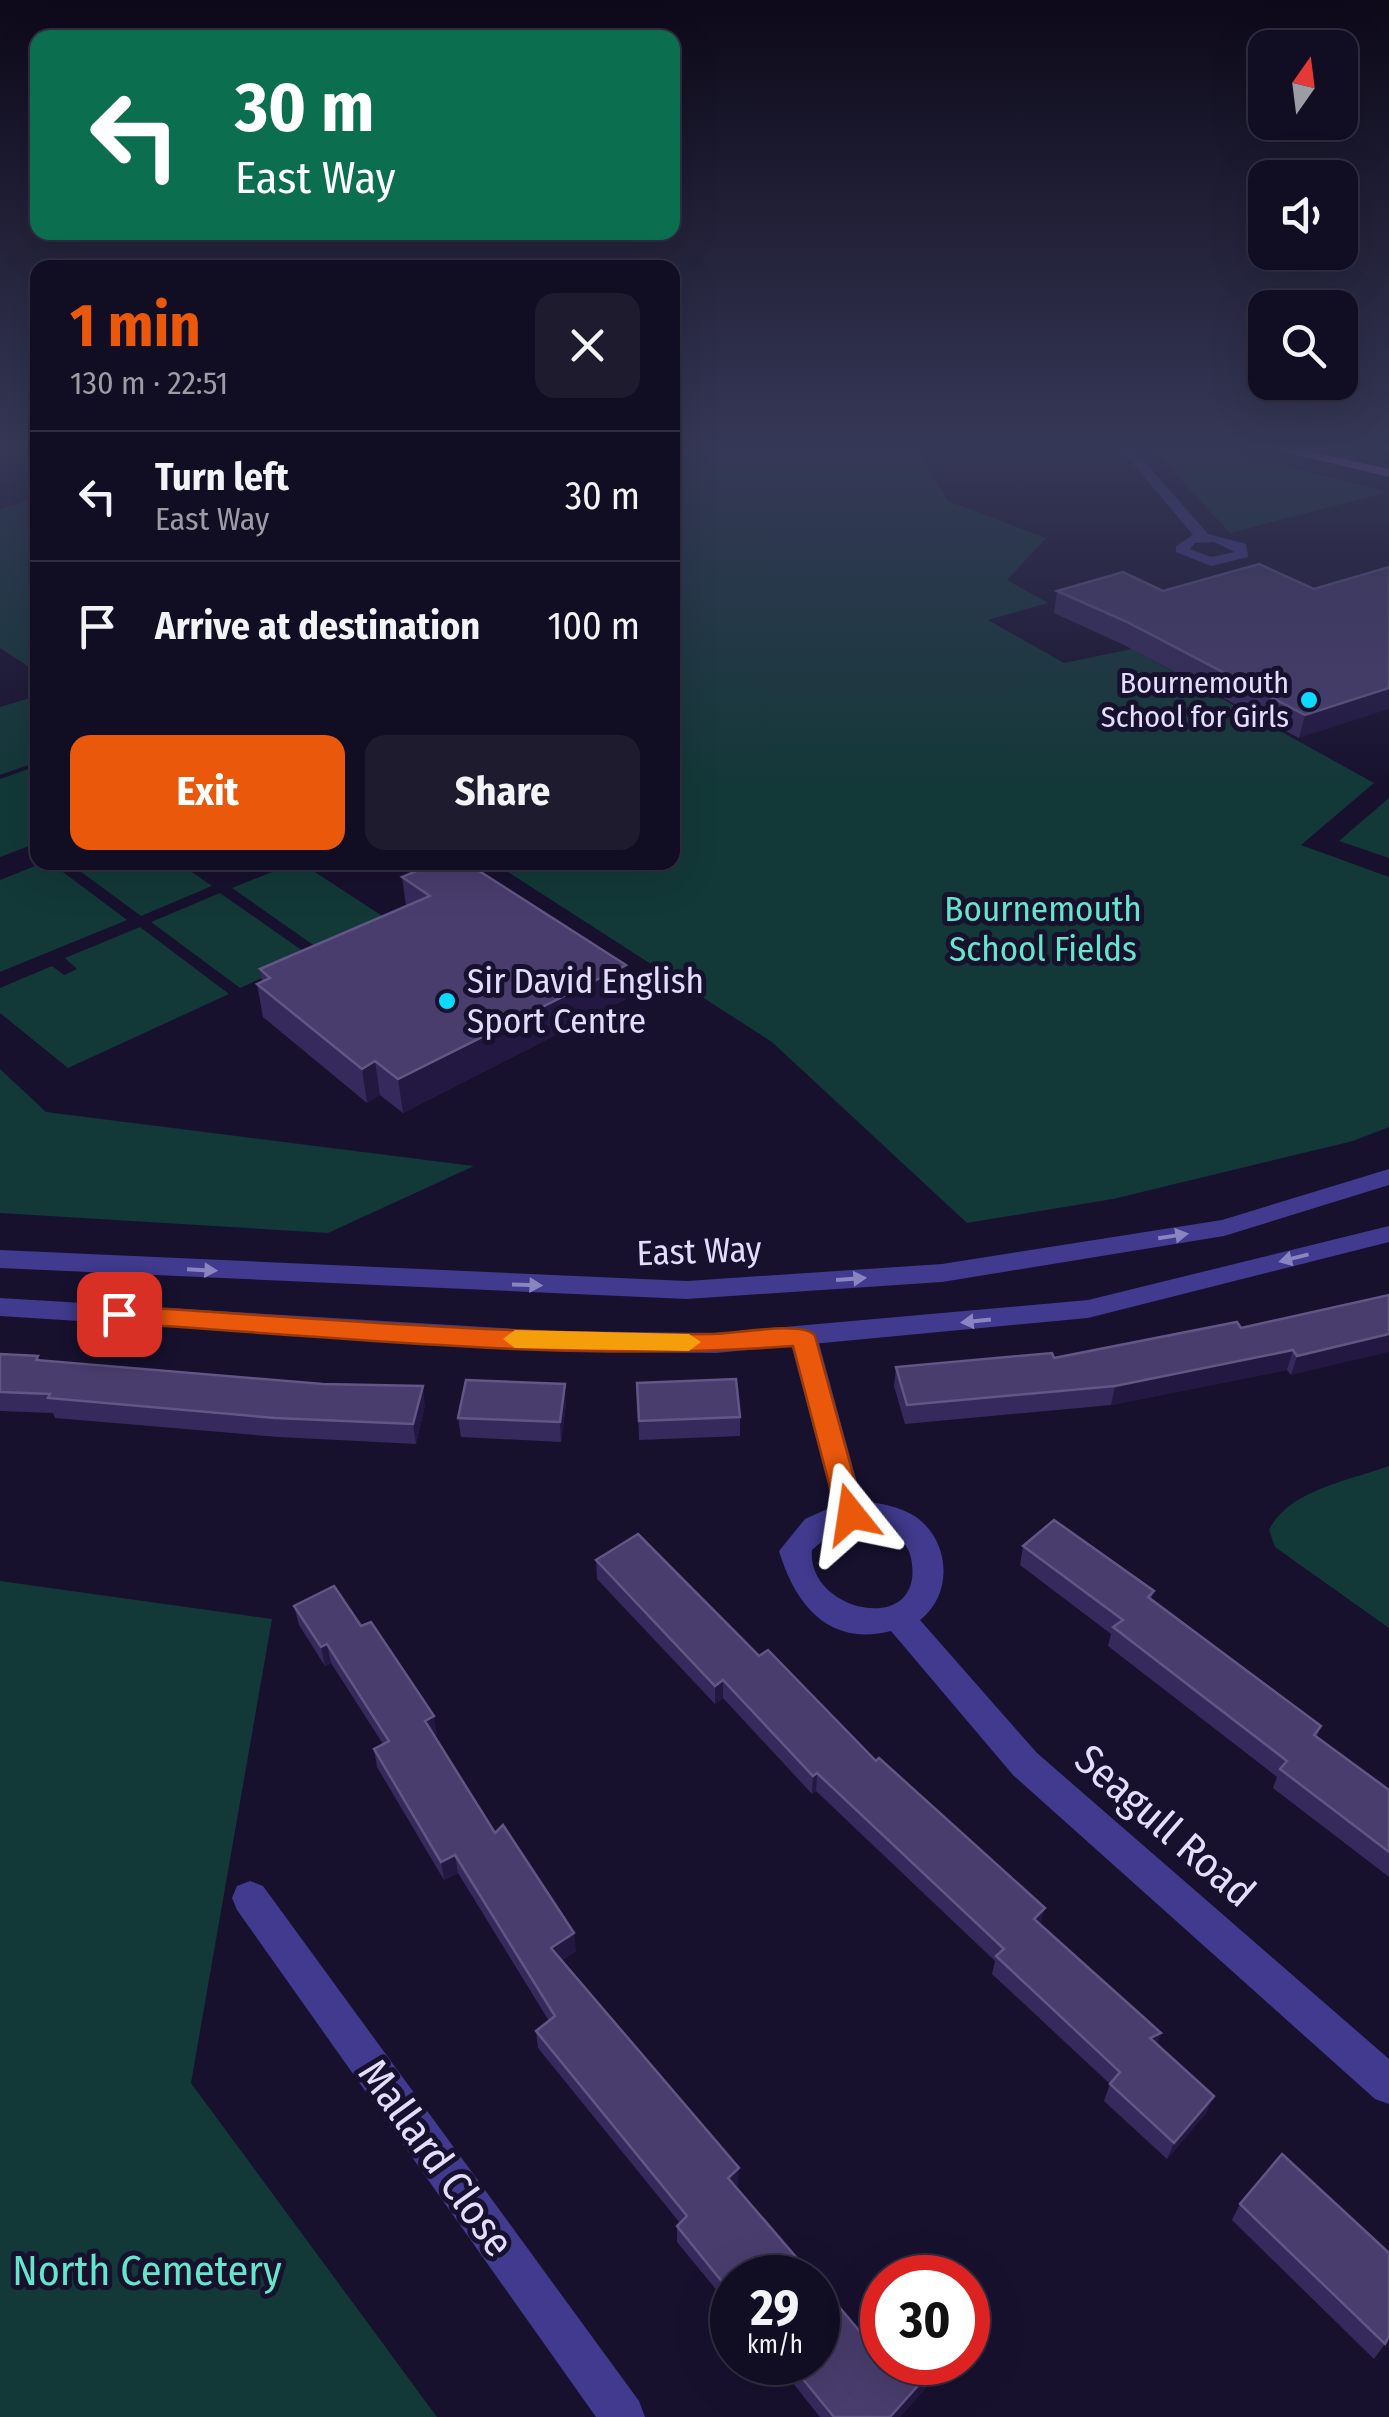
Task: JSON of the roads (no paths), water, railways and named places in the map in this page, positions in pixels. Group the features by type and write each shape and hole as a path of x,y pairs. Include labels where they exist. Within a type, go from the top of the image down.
{"street":[{"name":"East Way","path":"0,1260 687,1290 942,1273 1224,1228 1389,1177"},
{"path":"0,1307 550,1341 716,1343 1088,1309 1389,1234"},
{"path":"803,1336 851,1514"},
{"path":"851,1514 894,1517 917,1534 928,1557 932,1580 925,1600 898,1619 869,1622 841,1616 816,1603 798,1576 794,1551 809,1530 834,1516 851,1514"},
{"name":"Seagull Road","path":"898,1619 1025,1764 1389,2085"},
{"name":"Mallard Close","path":"250,1898 622,2417"}],"place":[{"name":"Bournemouth School for Girls","path":"1309,700"},
{"name":"Sir David English Sport Centre","path":"447,1001"}],"park label":[{"name":"Bournemouth School Fields","path":"1043,929"},
{"name":"North Cemetery","path":"147,2271"}]}
